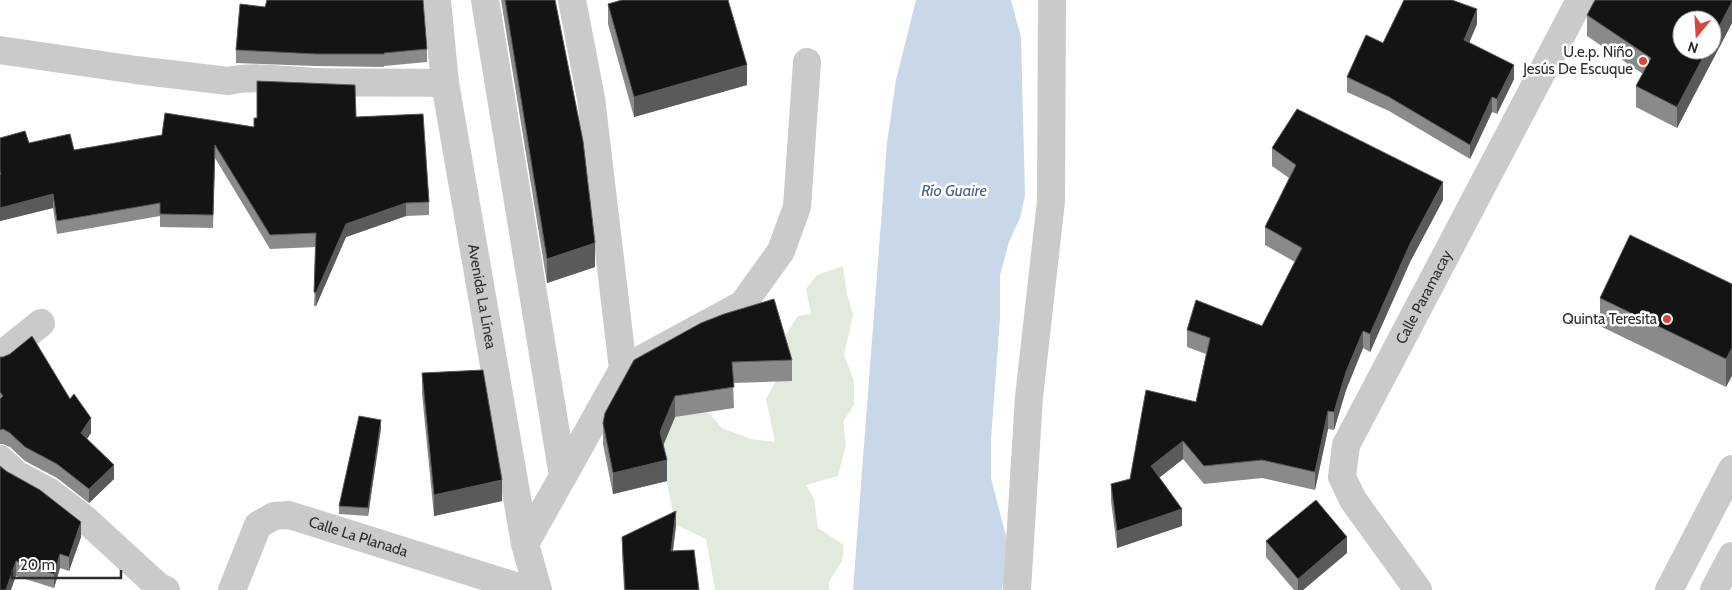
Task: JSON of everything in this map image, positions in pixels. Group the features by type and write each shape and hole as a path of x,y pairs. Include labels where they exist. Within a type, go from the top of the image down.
{"street":[{"name":"Avenida La Línea","path":"436,0 445,83 525,544 538,590"},
{"path":"484,0 563,476"},
{"path":"572,0 591,98 623,369"},
{"path":"1017,590 1029,397 1051,201 1052,0"},
{"name":"Calle Paramacay","path":"1418,590 1353,500 1342,477 1346,445 1580,0"},
{"path":"0,50 228,81 257,79 314,82 445,83"},
{"path":"525,544 623,369 742,304 781,251 798,207 807,62"},
{"path":"0,356 41,323"},
{"path":"0,459 16,474 48,491 86,520 158,586 166,590"},
{"path":"1669,590 1732,469"},
{"name":"Calle La Planada","path":"232,590 258,525 274,516 289,515 528,590"},
{"path":"1714,590 1732,556"}],"shaded area":[{"path":"843,266 847,294 853,315 844,355 854,381 854,405 843,422 846,445 838,476 806,485 814,499 818,528 844,545 842,561 829,582 829,590 715,590 706,539 676,525 660,453 675,417 708,412 722,428 751,439 775,442 766,399 782,370 786,334 798,316 811,314 806,289 817,275"}],"water":[{"name":"Río Guaire","path":"916,0 1011,0 1021,37 1025,196 1020,218 1009,242 1000,276 1000,318 991,440 991,478 1007,540 1005,578 1002,590 853,590 887,143 896,80"}],"building":[{"path":"267,0 423,0 427,49 384,54 316,54 236,50 240,4 265,7"},
{"path":"505,0 555,0 583,141 595,243 547,259"},
{"path":"622,0 728,0 747,65 634,97 608,4"},
{"path":"1404,0 1452,0 1477,9 1464,40 1514,65 1497,99 1492,97 1470,145 1389,97 1347,77 1366,35 1383,43"},
{"path":"1595,0 1732,0 1722,21 1722,10 1672,10 1672,60 1702,60 1677,107 1636,86 1651,58 1587,15"},
{"path":"257,81 355,85 356,117 423,114 429,202 406,203 346,224 316,293 314,292 316,233 270,235 215,145 213,215 160,214 160,203 57,221 53,194 0,208 0,138 25,131 29,143 70,134 74,150 162,135 165,113 254,127 254,118 257,118"},
{"path":"1297,109 1443,182 1410,244 1370,334 1363,331 1346,372 1334,412 1328,411 1315,472 1262,460 1204,466 1183,441 1151,466 1182,509 1117,531 1111,484 1130,479 1146,390 1196,402 1210,338 1187,330 1196,300 1262,326 1302,248 1265,227 1296,165 1272,148"},
{"name":"Quinta Teresita","path":"1630,235 1732,284 1732,348 1726,359 1600,298"},
{"path":"774,299 792,360 732,362 734,387 675,396 660,432 667,460 613,473 603,423 605,413 634,360 701,323"},
{"path":"32,336 70,399 74,394 91,418 81,433 114,465 89,489 57,464 25,447 10,433 3,429 0,430 0,399 3,396 0,392 0,357 10,354"},
{"path":"483,370 502,480 434,495 422,373"},
{"path":"359,416 381,420 368,508 339,506"},
{"path":"0,466 40,490 81,522 69,557 60,554 54,574 16,561 6,590 0,590"},
{"path":"1316,500 1347,537 1298,579 1266,541"},
{"path":"676,511 671,551 694,550 699,590 625,590 622,537"}],"place":[{"name":"U.e.p. Niño Jesús De Escuque","path":"1643,61"},
{"name":"Quinta Teresita","path":"1667,319"}]}
